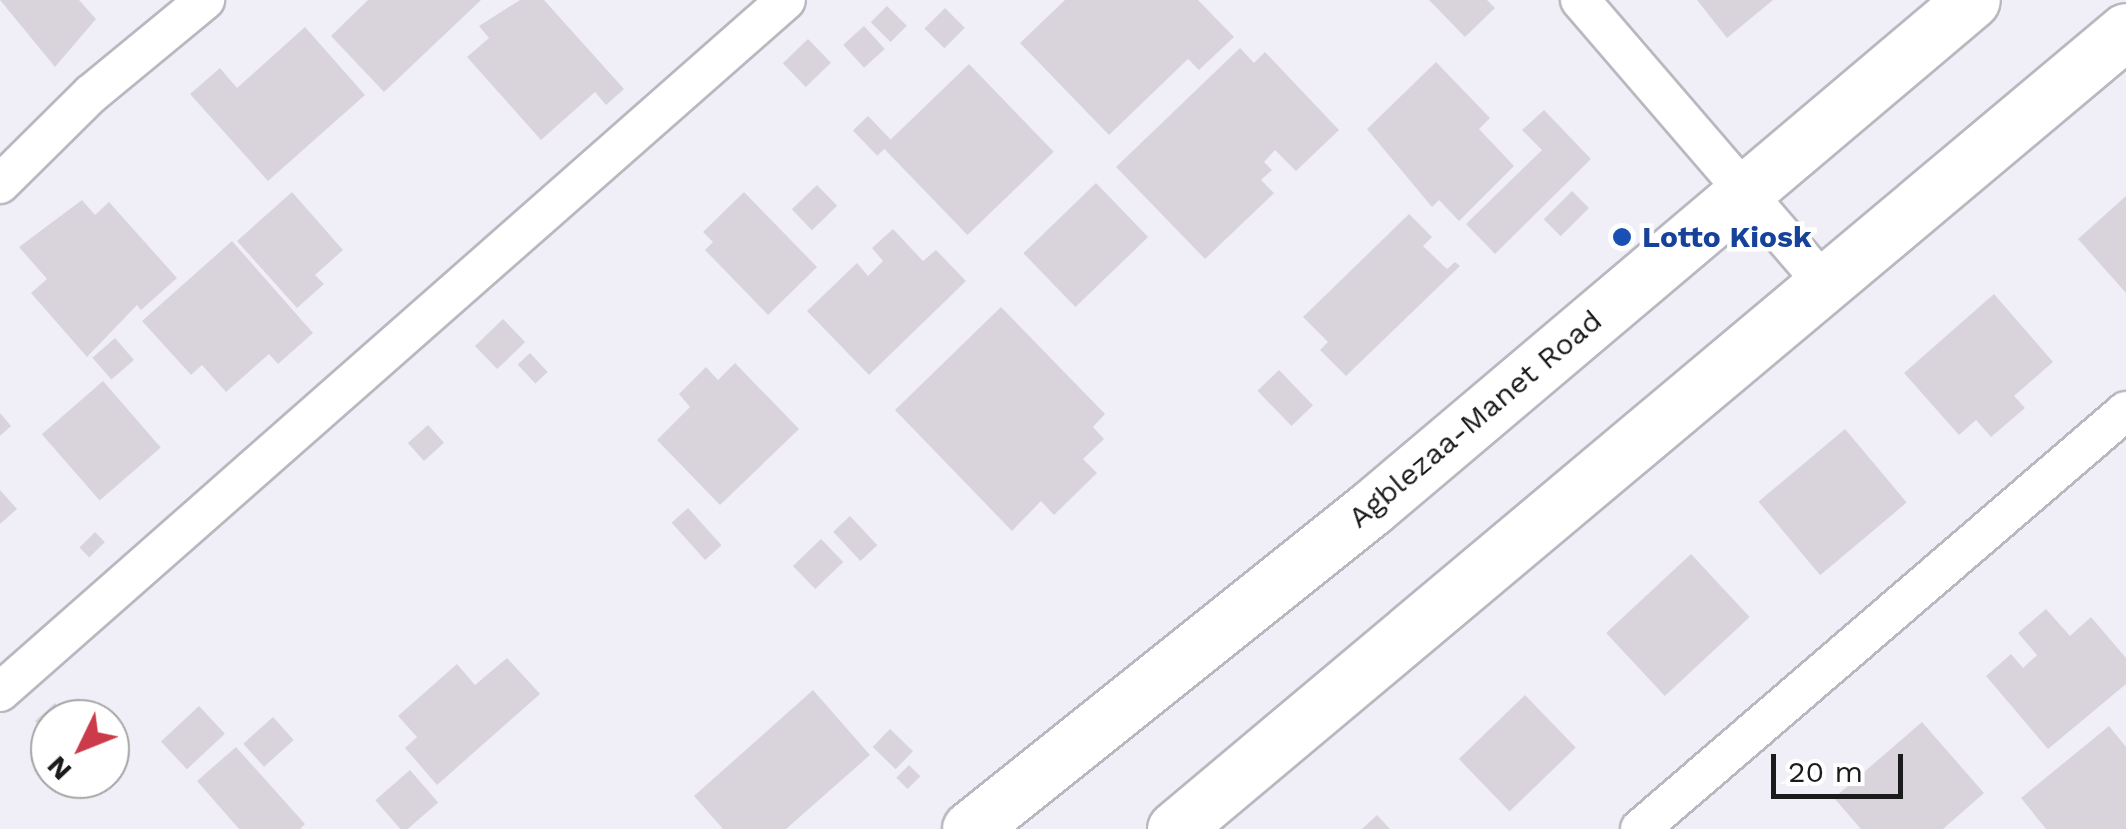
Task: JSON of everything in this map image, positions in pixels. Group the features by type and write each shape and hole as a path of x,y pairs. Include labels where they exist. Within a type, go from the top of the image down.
{"main road":[{"name":"Agblezaa-Manet Road","path":"970,829 1370,508 1972,0"},
{"path":"1175,829 2126,32"}],"street":[{"path":"0,184 90,94 205,0"},
{"path":"0,692 786,0"},
{"path":"1580,0 1826,286"},
{"path":"1640,829 2126,411"}],"building":[{"path":"0,0 79,0 96,19 55,67"},
{"path":"368,0 481,0 384,92 331,36"},
{"path":"520,0 544,0 624,89 606,105 595,92 541,140 467,57 489,38 479,26"},
{"path":"1065,0 1198,0 1234,37 1199,70 1188,59 1109,135 1020,43"},
{"path":"1429,0 1487,0 1495,8 1465,37"},
{"path":"1697,0 1773,0 1727,38"},
{"path":"887,6 907,26 891,42 871,22"},
{"path":"945,8 965,28 944,48 924,29"},
{"path":"864,26 885,49 864,68 843,45"},
{"path":"305,27 365,95 268,181 190,94 220,68 237,88"},
{"path":"808,39 831,63 806,87 783,63"},
{"path":"1240,48 1254,63 1265,52 1339,130 1296,171 1275,150 1264,162 1272,170 1261,180 1274,193 1205,259 1116,167"},
{"path":"1436,62 1490,118 1479,129 1514,166 1459,221 1439,200 1432,207 1367,129"},
{"path":"969,64 1054,152 967,235 883,147"},
{"path":"1544,110 1591,159 1495,254 1466,224 1542,150 1522,130"},
{"path":"868,116 892,141 877,156 853,131"},
{"path":"1096,183 1148,237 1075,307 1023,253"},
{"path":"817,185 837,206 812,230 792,209"},
{"path":"1572,191 1589,208 1561,236 1544,219"},
{"path":"292,192 343,250 315,275 324,284 297,308 237,241"},
{"path":"744,192 817,267 768,315 705,250 713,242 703,232"},
{"path":"2126,196 2126,293 2078,239"},
{"path":"82,200 95,215 109,202 177,278 141,310 137,305 87,357 31,293 47,279 19,247"},
{"path":"1409,214 1432,237 1423,246 1447,269 1455,262 1460,266 1346,376 1320,350 1328,342 1303,317"},
{"path":"893,229 923,261 936,250 966,281 869,375 807,311 857,263 868,276 883,261 872,248"},
{"path":"232,241 313,333 278,364 269,354 226,392 202,365 191,375 142,321"},
{"path":"1994,294 2053,362 2014,396 2025,408 1991,437 1976,420 1959,435 1904,373"},
{"path":"1001,307 1105,414 1093,427 1104,439 1083,459 1097,473 1054,515 1041,501 1012,531 895,410"},
{"path":"503,319 525,342 497,369 475,346"},
{"path":"115,338 134,360 111,380 92,358"},
{"path":"530,353 548,372 535,384 518,365"},
{"path":"735,363 799,429 720,505 657,440 690,407 679,394 706,367 718,380"},
{"path":"1279,370 1313,405 1291,426 1257,391"},
{"path":"103,381 161,447 100,501 42,434"},
{"path":"0,413 11,426 0,436"},
{"path":"428,425 444,443 424,461 408,443"},
{"path":"1845,429 1907,503 1820,575 1758,502"},
{"path":"0,490 17,509 0,524"},
{"path":"688,508 721,545 705,560 672,523"},
{"path":"850,516 877,545 860,561 833,532"},
{"path":"95,532 105,542 89,557 79,548"},
{"path":"821,539 843,562 815,589 793,566"},
{"path":"1691,554 1750,617 1665,696 1606,633"},
{"path":"2046,609 2070,636 2091,617 2126,658 2126,684 2048,749 1986,676 2011,654 2023,668 2037,655 2018,633"},
{"path":"507,658 540,694 437,785 405,748 417,737 398,716 457,664 475,685"},
{"path":"813,690 870,755 786,829 723,829 694,796"},
{"path":"1525,695 1576,748 1510,811 1459,759"},
{"path":"199,706 225,734 187,769 161,741"},
{"path":"273,717 294,740 264,767 243,744"},
{"path":"1922,722 1984,793 1943,829 1861,829 1834,798"},
{"path":"2109,726 2126,747 2126,829 2046,829 2021,798"},
{"path":"890,729 913,751 896,769 873,747"},
{"path":"236,747 305,824 300,829 239,829 197,781"},
{"path":"909,765 920,776 908,789 896,778"},
{"path":"410,770 438,802 408,829 400,829 375,800"},
{"path":"1377,815 1390,829 1362,829"}],"place":[{"name":"Lotto Kiosk","path":"1622,237"}]}
